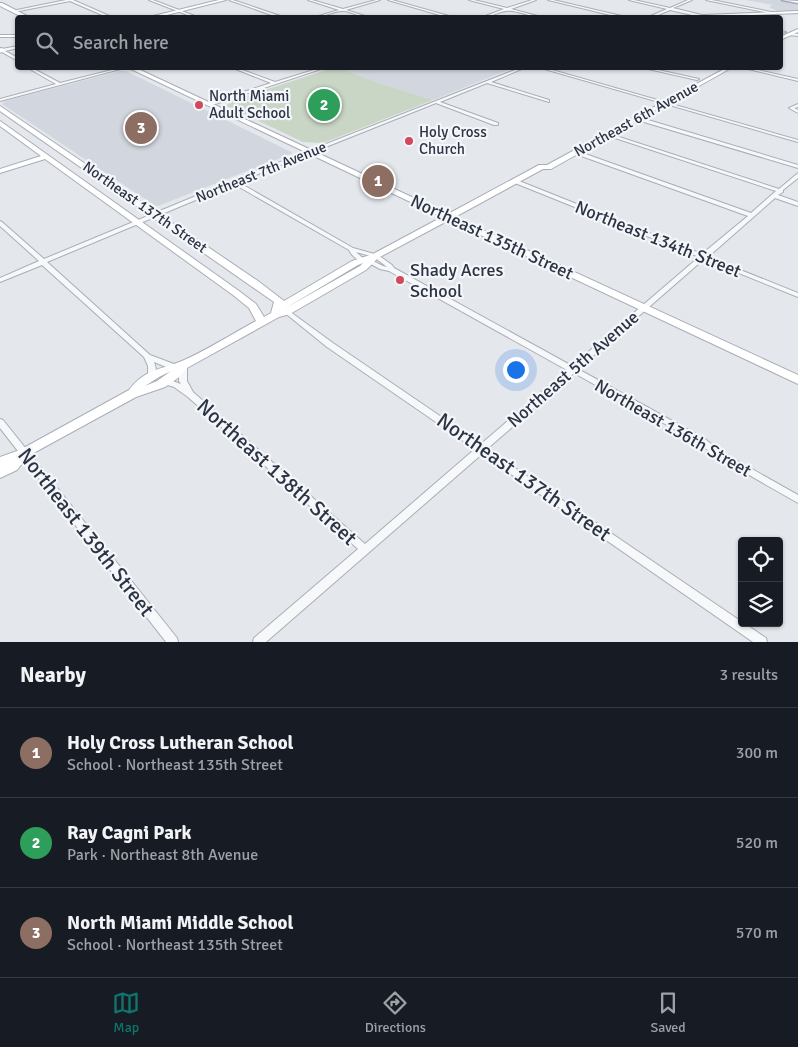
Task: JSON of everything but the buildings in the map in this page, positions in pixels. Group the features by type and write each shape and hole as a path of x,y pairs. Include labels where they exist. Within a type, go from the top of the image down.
{"main road":[{"path":"159,15 224,0"},
{"path":"784,0 798,2"},
{"path":"0,4 23,15"},
{"path":"679,10 688,14 686,15"},
{"path":"718,15 756,11 798,18"},
{"path":"731,15 798,12"},
{"path":"784,35 798,25"},
{"path":"784,35 798,30"},
{"path":"0,36 15,36"},
{"name":"Northeast 135th Street","path":"137,70 798,380"},
{"name":"Northeast 6th Avenue","path":"134,393 138,384 281,313 369,259 518,182 542,168 541,164 608,135 694,81 715,70"},
{"name":"Northeast 6th Avenue","path":"576,148 724,70"},
{"name":"Northeast 137th Street","path":"0,108 279,301 281,313"},
{"path":"2,124 19,121"},
{"name":"Northeast 137th Street","path":"2,124 44,157 253,306 262,322"},
{"path":"0,171 44,157"},
{"path":"88,187 106,180"},
{"path":"194,264 213,255"},
{"name":"Northeast 6th Avenue","path":"0,462 24,454 134,393 144,392 178,373 177,366"},
{"name":"Northeast 6th Avenue","path":"0,473 13,466 24,454"}],"street":[{"path":"14,11 70,0 106,15"},
{"path":"150,0 191,15"},
{"path":"230,0 276,15"},
{"path":"309,0 360,15"},
{"path":"324,15 379,0"},
{"path":"389,0 446,15"},
{"path":"470,0 530,15"},
{"path":"489,15 535,0"},
{"path":"549,0 614,15"},
{"path":"630,0 703,15"},
{"path":"652,15 691,0"},
{"path":"707,0 756,11"},
{"path":"784,35 798,35"},
{"path":"1,50 15,48"},
{"path":"1,50 15,58"},
{"path":"34,70 59,84"},
{"path":"0,100 114,70"},
{"path":"240,70 274,83"},
{"path":"210,104 316,70"},
{"name":"Northeast 7th Avenue","path":"0,280 234,182 517,70"},
{"path":"550,70 798,141"},
{"path":"654,70 694,81"},
{"path":"755,70 798,79"},
{"path":"760,70 798,79"},
{"path":"487,82 548,102"},
{"path":"436,102 496,124"},
{"path":"798,105 791,108 798,112"},
{"path":"636,118 798,167"},
{"path":"608,135 781,191"},
{"path":"576,148 751,215"},
{"name":"Northeast 5th Avenue","path":"258,642 571,369 798,175"},
{"name":"Northeast 136th Street","path":"234,182 382,268 391,269 702,441 717,453 798,499"},
{"name":"Northeast 134th Street","path":"518,182 798,295"},
{"path":"775,196 798,204"},
{"path":"0,223 147,356 163,364 177,366"},
{"name":"Northeast 136th Street","path":"351,249 353,253 369,259"},
{"name":"Northeast 137th Street","path":"281,313 482,448 762,642"},
{"path":"147,356 152,366 152,377"},
{"name":"Northeast 138th Street","path":"177,366 183,382 191,395"},
{"name":"Northeast 138th Street","path":"164,381 177,385 191,395 364,549"},
{"name":"Northeast 139th Street","path":"0,422 173,642"}],"shaded area":[{"path":"746,0 798,0 798,12 779,12 769,7 773,5"},
{"path":"344,70 508,70 433,100"},
{"path":"126,71 293,153 158,206 2,104 5,101"}],"green space":[{"path":"326,70 344,70 433,100 323,143 303,142 227,106 229,102"}],"place":[{"name":"North Miami Adult School","path":"199,105"},
{"name":"Ray Cagni Park","path":"324,105"},
{"name":"North Miami Middle School","path":"141,128"},
{"name":"Holy Cross Church","path":"409,141"},
{"name":"Holy Cross Lutheran School","path":"378,181"},
{"name":"Shady Acres School","path":"400,280"}]}
